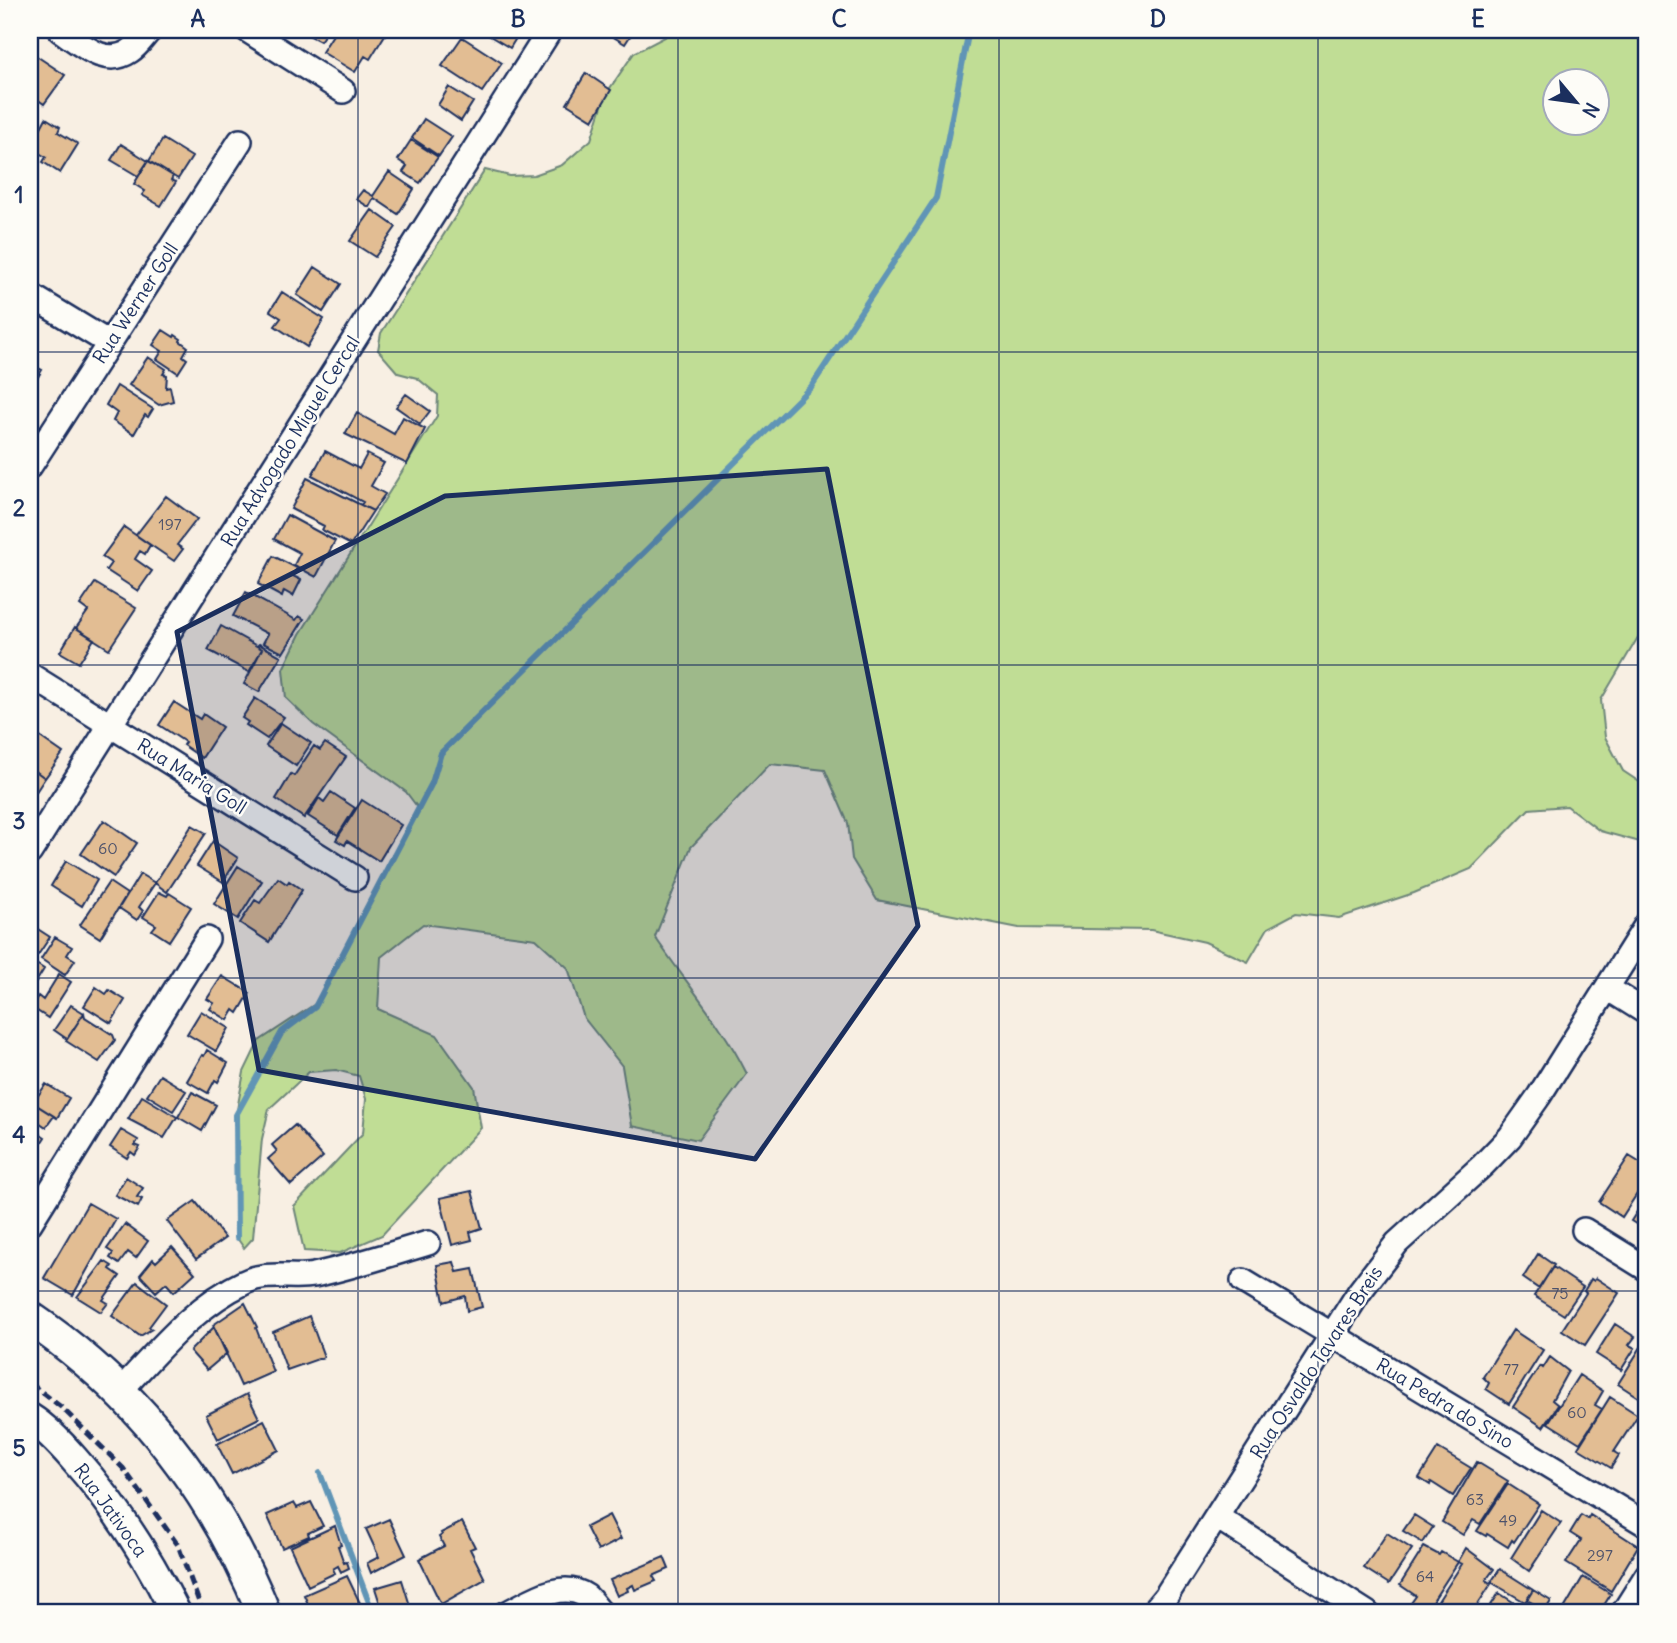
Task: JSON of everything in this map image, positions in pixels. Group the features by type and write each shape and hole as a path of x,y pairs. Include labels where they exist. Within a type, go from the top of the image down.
{"main road":[{"path":"30,1318 81,1356 120,1391 168,1444 228,1535 264,1613"}],"street":[{"path":"60,30 98,55 114,58 131,50 150,30"},
{"path":"247,30 343,91"},
{"name":"Rua Advogado Miguel Cercal","path":"30,852 550,30"},
{"name":"Rua Werner Goll","path":"30,466 240,141"},
{"path":"30,295 109,343"},
{"name":"Rua Maria Goll","path":"30,675 355,878"},
{"name":"Rua Osvaldo Tavares Breis","path":"1152,1613 1166,1596 1360,1291 1397,1243 1510,1137 1539,1097 1647,924"},
{"path":"30,1223 207,939"},
{"path":"1607,988 1647,1013"},
{"path":"1584,1230 1647,1269"},
{"path":"120,1391 204,1305 247,1280 266,1275 314,1275 428,1243"},
{"name":"Rua Pedra do Sino","path":"1242,1281 1647,1525"},
{"name":"Rua Jativoca","path":"30,1418 63,1447 115,1511 139,1544 176,1613"},
{"path":"1217,1517 1367,1613"},
{"path":"1623,1613 1647,1575"},
{"path":"507,1613 556,1590 573,1590 587,1597 601,1613"}],"highlighted area":[{"path":"827,469 918,926 755,1159 259,1070 177,632 445,496"}],"green space":[{"path":"670,30 1647,30 1647,622 1601,700 1605,737 1623,771 1647,787 1647,844 1600,831 1567,806 1529,809 1471,869 1414,893 1339,918 1296,913 1268,928 1248,962 1205,942 1151,930 1019,928 877,900 852,859 848,823 825,770 770,764 691,847 655,937 716,1021 747,1074 698,1140 632,1126 622,1066 584,1018 568,968 536,939 423,924 381,957 378,1009 437,1035 474,1087 481,1128 382,1235 340,1253 304,1251 294,1206 363,1133 366,1099 359,1076 336,1070 309,1072 269,1109 262,1139 253,1238 244,1248 237,1238 236,1115 244,1072 259,1041 318,1002 418,808 406,792 313,724 286,698 283,669 300,634 437,416 438,395 417,378 398,373 378,350 381,333 485,170 510,176 534,175 562,165 591,140 606,94 634,53 665,37"}],"building":[{"path":"299,30 328,30 320,41"},
{"path":"336,30 388,30 370,59 365,56 355,72 322,52"},
{"path":"480,30 521,30 510,48"},
{"path":"602,30 634,30 625,44"},
{"path":"462,37 502,63 482,92 442,66"},
{"path":"35,55 65,75 44,104 30,94 30,62"},
{"path":"586,73 611,90 593,120 567,104"},
{"path":"449,87 473,102 461,121 438,105"},
{"path":"46,118 60,127 58,132 78,144 60,173 43,162 46,157 30,148"},
{"path":"424,119 452,137 439,156 412,138"},
{"path":"163,139 192,157 178,179 149,161"},
{"path":"411,140 438,157 420,183 403,172 407,166 398,160"},
{"path":"121,144 148,161 138,176 111,160"},
{"path":"148,161 173,176 171,180 176,182 161,206 142,195 145,191 134,184"},
{"path":"389,172 414,189 398,214 374,198 369,207 356,199 363,190 373,196"},
{"path":"372,210 396,227 375,257 350,241"},
{"path":"315,267 341,284 323,312 297,295"},
{"path":"282,292 324,319 307,347 275,326 281,318 270,311"},
{"path":"163,330 181,339 188,347 183,356 187,359 178,373 157,359 162,351 153,345"},
{"path":"148,357 166,369 163,374 167,375 166,388 170,387 173,401 159,405 129,385"},
{"path":"30,364 42,370 30,391"},
{"path":"117,386 153,409 148,417 145,415 134,434 113,421 117,413 106,405"},
{"path":"406,394 430,411 420,424 396,407"},
{"path":"357,413 394,434 403,417 425,429 407,464 345,434"},
{"path":"325,451 359,469 367,454 384,463 371,486 385,494 373,511 361,505 363,502 312,475"},
{"path":"307,478 373,511 351,545 322,530 324,526 291,509"},
{"path":"166,496 197,519 177,545 183,549 174,561 136,535"},
{"path":"287,515 335,541 316,577 294,565 300,553 274,539"},
{"path":"124,527 150,545 145,554 140,551 135,559 152,571 138,591 106,570 111,563 102,557"},
{"path":"273,556 297,568 293,576 301,580 293,596 284,591 282,597 258,584"},
{"path":"95,583 136,608 109,649 76,628 88,611 80,605"},
{"path":"246,592 296,620 299,616 304,619 283,653 263,643 268,634 233,616"},
{"path":"221,626 262,649 249,672 208,650"},
{"path":"75,627 94,639 79,663 60,652"},
{"path":"259,644 281,656 259,692 244,684 262,649 257,646"},
{"path":"255,698 284,717 267,739 246,725 248,722 242,718"},
{"path":"174,702 200,719 203,714 222,727 202,758 183,745 185,742 159,725"},
{"path":"281,723 311,743 296,766 266,746"},
{"path":"30,730 63,753 45,778 30,767"},
{"path":"325,743 346,757 304,818 276,799 291,774 294,776 314,746 320,750"},
{"path":"30,767 45,778 30,801"},
{"path":"331,792 355,808 338,835 308,816 319,798 324,802"},
{"path":"362,800 401,825 379,861 347,841 345,845 336,840"},
{"path":"104,820 137,843 114,877 81,854"},
{"path":"192,825 206,833 167,892 155,883"},
{"path":"213,841 238,858 223,882 197,866"},
{"path":"66,861 97,880 82,906 51,886"},
{"path":"238,866 262,881 238,919 214,904"},
{"path":"140,874 155,883 139,907 143,911 137,920 119,908"},
{"path":"278,878 287,884 289,881 302,890 269,942 240,923 255,900 260,903"},
{"path":"109,882 127,894 100,938 80,925"},
{"path":"159,892 167,896 169,893 191,907 169,941 152,930 156,925 143,917"},
{"path":"30,924 50,937 38,955 30,950"},
{"path":"55,937 72,947 67,955 75,960 65,975 41,959"},
{"path":"30,960 44,969 36,982 30,979"},
{"path":"59,974 71,982 48,1018 31,1007 38,996 43,1000"},
{"path":"222,976 250,993 238,1013 234,1010 228,1020 210,1009 214,1003 207,999"},
{"path":"96,987 106,994 109,990 125,1000 111,1023 84,1006"},
{"path":"71,1005 84,1013 67,1039 54,1030"},
{"path":"201,1011 229,1028 216,1051 187,1034"},
{"path":"84,1013 85,1017 113,1035 115,1040 99,1062 66,1041"},
{"path":"207,1050 228,1063 218,1082 215,1080 208,1093 187,1081"},
{"path":"160,1075 186,1091 173,1111 147,1095"},
{"path":"46,1084 69,1098 57,1118 33,1103"},
{"path":"192,1092 216,1105 202,1131 178,1117"},
{"path":"142,1096 177,1117 164,1138 128,1119"},
{"path":"35,1104 54,1116 46,1127 30,1116"},
{"path":"295,1125 323,1157 291,1185 268,1159 277,1151 272,1145"},
{"path":"30,1127 45,1137 34,1154 30,1151"},
{"path":"121,1130 138,1140 135,1145 140,1147 135,1155 131,1152 127,1158 110,1147"},
{"path":"1629,1156 1647,1167 1647,1189 1642,1186 1622,1217 1599,1202"},
{"path":"126,1177 143,1188 137,1197 142,1199 138,1207 115,1195"},
{"path":"472,1191 482,1228 470,1232 472,1240 452,1245 440,1198"},
{"path":"1647,1196 1647,1231 1631,1221"},
{"path":"195,1201 225,1238 196,1259 167,1221"},
{"path":"88,1203 116,1219 73,1295 44,1278"},
{"path":"125,1224 148,1241 136,1258 128,1252 119,1264 110,1258 113,1253 107,1249"},
{"path":"172,1247 195,1273 174,1292 166,1283 156,1292 140,1275 153,1259 156,1262"},
{"path":"1538,1254 1554,1265 1539,1289 1523,1278"},
{"path":"104,1261 120,1276 103,1300 108,1303 101,1312 77,1297"},
{"path":"454,1262 457,1272 473,1269 482,1307 467,1311 465,1296 444,1302 437,1265"},
{"path":"1553,1267 1583,1287 1564,1315 1534,1296"},
{"path":"1596,1278 1619,1293 1585,1345 1562,1330 1586,1293 1584,1291 1591,1279 1594,1281"},
{"path":"137,1282 166,1304 149,1327 152,1329 140,1336 112,1316"},
{"path":"245,1303 273,1372 241,1386 213,1325"},
{"path":"309,1316 324,1357 287,1370 273,1332"},
{"path":"1615,1324 1635,1337 1629,1345 1635,1348 1621,1370 1596,1354"},
{"path":"214,1327 227,1353 207,1370 190,1351"},
{"path":"1513,1330 1543,1350 1509,1404 1486,1389 1489,1383 1483,1377"},
{"path":"1647,1339 1647,1403 1618,1384"},
{"path":"1550,1357 1568,1371 1552,1400 1558,1405 1543,1427 1513,1407 1540,1366 1543,1368"},
{"path":"1579,1375 1603,1391 1595,1405 1602,1409 1580,1443 1548,1423"},
{"path":"247,1394 259,1418 218,1439 206,1415"},
{"path":"1610,1397 1638,1415 1614,1452 1619,1455 1611,1468 1578,1448"},
{"path":"264,1420 279,1450 232,1474 217,1444"},
{"path":"1438,1448 1471,1468 1453,1496 1419,1478"},
{"path":"1477,1462 1508,1481 1480,1524 1473,1520 1463,1535 1442,1522"},
{"path":"1508,1484 1539,1504 1508,1547 1477,1531"},
{"path":"311,1502 323,1526 308,1533 309,1536 282,1548 267,1515 294,1503 297,1508"},
{"path":"1541,1510 1561,1523 1529,1571 1511,1558"},
{"path":"609,1515 621,1539 598,1551 586,1527"},
{"path":"1414,1515 1433,1527 1423,1543 1403,1531"},
{"path":"1581,1515 1588,1519 1590,1515 1638,1546 1611,1591 1566,1563 1581,1540 1570,1533"},
{"path":"389,1519 406,1555 371,1573 367,1563 379,1557 366,1529"},
{"path":"462,1522 475,1547 470,1549 485,1579 441,1604 419,1559 444,1546 439,1537 441,1533"},
{"path":"335,1526 341,1545 338,1546 344,1563 347,1562 349,1568 341,1572 338,1566 333,1569 335,1573 308,1586 290,1547"},
{"path":"1387,1533 1412,1549 1389,1584 1364,1568"},
{"path":"1424,1547 1439,1555 1441,1552 1458,1562 1425,1613 1420,1613 1409,1606 1416,1596 1400,1585"},
{"path":"1466,1548 1494,1569 1486,1580 1491,1584 1472,1613 1432,1613 1462,1564 1458,1562"},
{"path":"664,1557 669,1569 653,1576 656,1581 635,1590 633,1585 627,1588 628,1591 617,1596 610,1580"},
{"path":"1500,1569 1533,1590 1525,1602 1491,1582"},
{"path":"347,1576 360,1603 338,1613 312,1613 304,1595"},
{"path":"1583,1577 1611,1594 1599,1613 1571,1613 1564,1609"},
{"path":"402,1580 412,1612 383,1613 375,1588"},
{"path":"1533,1590 1551,1601 1545,1611 1549,1613 1529,1613 1534,1604 1527,1600"},
{"path":"1499,1593 1513,1602 1506,1613 1486,1613"}],"waterway":[{"path":"237,1238 236,1115 282,1032 315,1007 432,783 441,753 811,387 936,198 969,30"},
{"path":"320,1473 373,1613"}],"railway":[{"path":"30,1383 61,1407 123,1468 178,1545 203,1613"}]}
